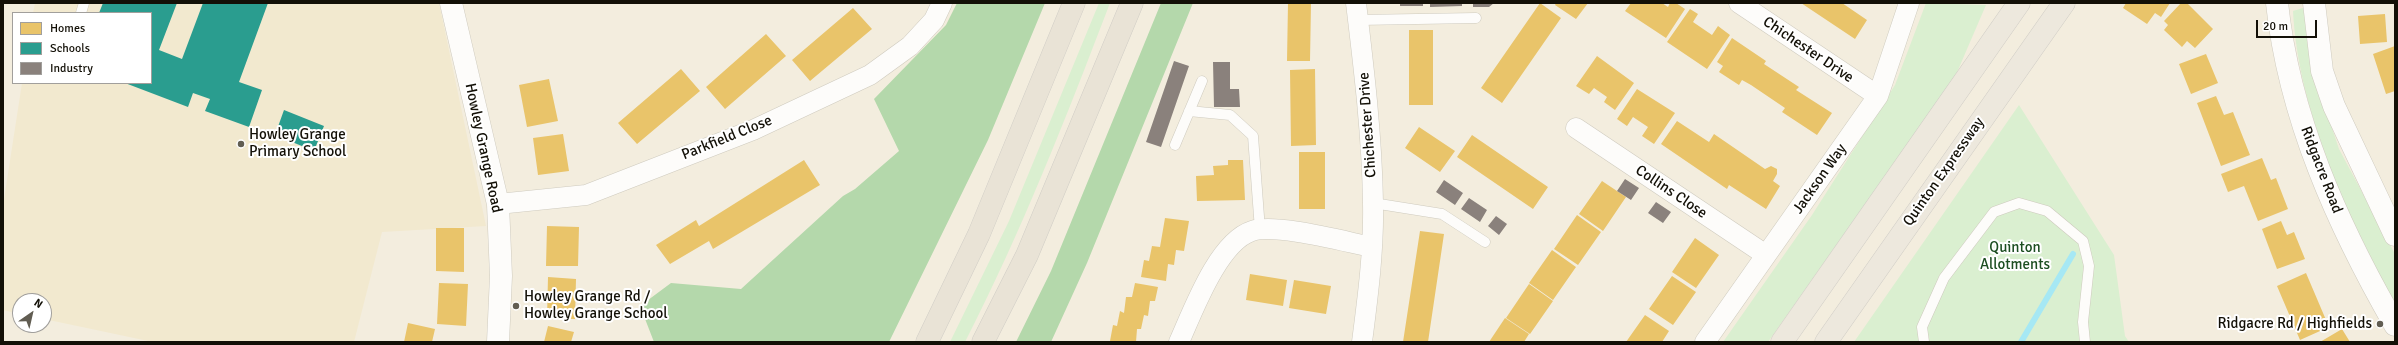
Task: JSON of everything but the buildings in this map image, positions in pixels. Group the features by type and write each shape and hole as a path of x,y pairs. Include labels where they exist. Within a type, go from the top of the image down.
{"highway":[{"path":"927,342 979,234 1074,3"},
{"path":"983,342 1027,255 1132,3"},
{"path":"1782,342 2019,3"},
{"name":"Quinton Expressway","path":"1826,342 2064,3"}],"street":[{"name":"Howley Grange Road","path":"451,3 498,204 501,276 498,342"},
{"name":"Chichester Drive","path":"1739,3 1878,96"},
{"name":"Jackson Way","path":"1705,342 1878,96 1909,3"},
{"name":"Ridgacre Road","path":"2279,3 2282,44 2306,134 2340,218 2375,290 2395,325"},
{"path":"2314,3 2322,71 2334,106 2395,235"},
{"name":"Parkfield Close","path":"498,204 586,194 753,130 870,75 910,46 938,11"},
{"name":"Chichester Drive","path":"1357,12 1368,119 1373,203 1372,247 1362,342"},
{"name":"Collins Close","path":"1576,128 1766,256"},
{"path":"1179,342 1208,278 1234,241 1253,230 1274,229 1372,247"}],"lane":[{"path":"1357,12 1476,18"},
{"path":"1175,145 1202,81"},
{"path":"1190,111 1230,115 1253,136 1260,230"},
{"path":"1373,203 1442,214 1485,242"},
{"path":"1924,342 1922,327 1944,278 1994,212 2019,203 2047,211 2083,241 2089,266 2083,322 2085,342"}],"shaded area":[{"name":"Howley Grange Primary School","path":"35,3 439,3 486,226 382,232 354,342 153,342 52,321 52,293 12,293 12,312 3,310 3,206 22,84 152,84 152,12 33,12"}],"green space":[{"path":"957,3 1045,3 988,140 889,342 654,342 640,306 671,283 741,289 843,196 855,189 899,151 874,99 946,25"},
{"path":"1099,3 1110,3 1060,132 1024,217 986,301 965,342 950,342 1009,221"},
{"path":"1161,3 1193,3 1087,263 1051,342 1016,342 1051,271"},
{"path":"1926,3 1986,5 1955,77 1768,342 1723,342 1812,215 1895,85"},
{"path":"2306,7 2311,65 2339,149 2395,254 2395,306 2377,273 2343,201 2315,125 2304,87 2297,49 2293,11"},
{"name":"Quinton Allotments","path":"2019,105 2114,255 2125,336 2129,342 1854,342"}],"waterway":[{"path":"2021,342 2073,254"}],"place":[{"name":"Howley Grange Primary School","path":"241,144"},
{"name":"Howley Grange Rd / Howley Grange School","path":"516,306"},
{"name":"Ridgacre Rd / Highfields","path":"2380,324"}]}
